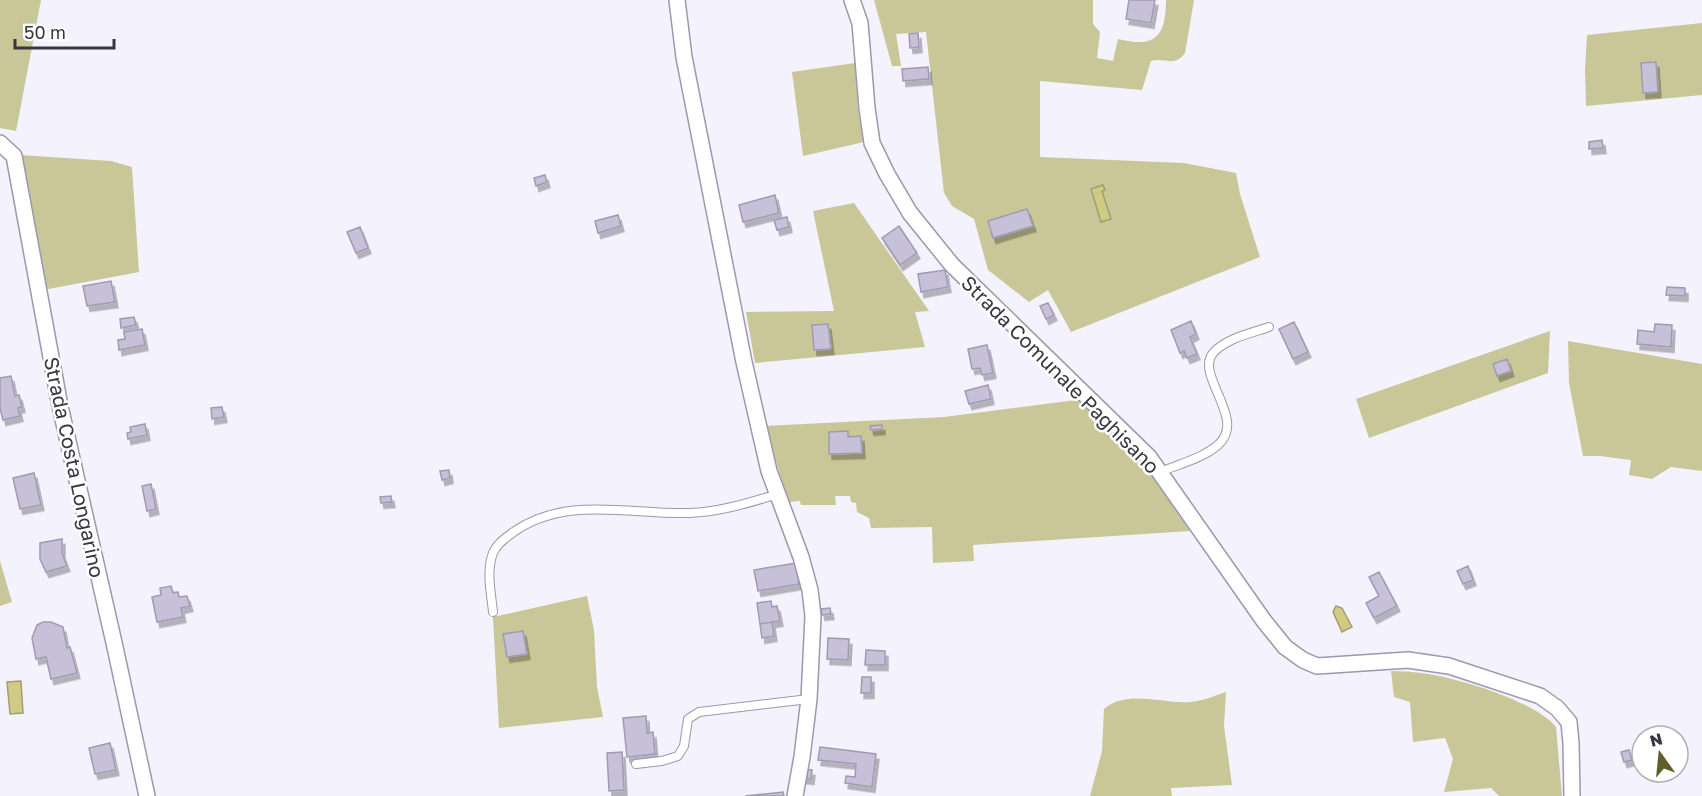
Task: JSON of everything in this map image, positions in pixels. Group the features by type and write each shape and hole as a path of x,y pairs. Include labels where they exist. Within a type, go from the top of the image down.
{"street":[{"path":"677,0 684,57 744,362 769,471 801,557 810,590 813,616 808,699 795,796"},
{"name":"Strada Comunale Paghisano","path":"852,0 860,22 872,142 887,174 910,213 952,265 1149,457 1264,621 1286,647 1303,660 1317,666 1408,660 1449,666 1540,696 1557,708 1569,722 1572,796"},
{"name":"Strada Costa Longarino","path":"0,143 14,156 60,406 116,647 147,796"}],"lane":[{"path":"1160,472 1206,453 1222,441 1227,419 1209,368 1212,354 1222,345 1269,327"},
{"path":"493,612 489,575 493,554 497,546 507,537 533,521 587,509 618,508 673,513 717,511 778,494"},
{"path":"636,764 662,761 678,756 684,746 688,719 699,712 808,699"}],"shaded area":[{"path":"0,0 41,0 16,131 0,128"},
{"path":"874,0 1093,0 1093,24 1100,32 1097,58 1113,61 1118,39 1141,42 1156,37 1164,23 1166,0 1194,0 1185,53 1173,61 1151,61 1142,90 1040,81 1040,157 1184,163 1236,173 1240,194 1260,257 1071,332 1048,290 1029,302 988,270 974,219 952,206 944,193 926,32 896,34 901,66 892,66"},
{"path":"1702,23 1702,95 1586,106 1587,35"},
{"path":"855,63 858,110 864,142 803,156 792,72"},
{"path":"20,155 111,161 132,167 139,272 43,290"},
{"path":"1103,185 1105,190 1102,191 1111,219 1101,222 1091,189"},
{"path":"854,203 929,311 915,312 925,347 755,363 746,312 834,311 813,211"},
{"path":"1550,331 1548,373 1369,438 1356,399"},
{"path":"1568,341 1702,364 1702,471 1671,467 1652,479 1629,475 1631,460 1583,456 1569,383"},
{"path":"1084,399 1145,461 1190,531 973,545 974,561 933,563 932,527 871,528 869,518 857,512 856,503 851,502 850,496 835,496 836,505 801,505 800,501 789,502 764,426 944,417"},
{"path":"0,561 12,602 0,606"},
{"path":"587,596 594,630 597,687 603,717 499,728 493,617"},
{"path":"1336,606 1342,608 1352,627 1342,632 1333,612"},
{"path":"1391,671 1428,674 1478,686 1532,709 1546,718 1556,727 1562,796 1499,796 1491,788 1444,792 1453,759 1445,738 1413,742 1410,702 1394,697"},
{"path":"21,681 23,713 10,714 7,682"},
{"path":"1226,692 1224,726 1232,785 1171,788 1172,796 1090,796 1102,751 1104,709 1123,700 1190,702"}],"building":[{"path":"1129,0 1155,0 1151,23 1126,19"},
{"path":"918,33 919,47 910,48 909,34"},
{"path":"1656,62 1658,92 1643,93 1641,63"},
{"path":"928,67 929,79 903,81 902,69"},
{"path":"1602,140 1603,148 1589,149 1589,142"},
{"path":"545,175 547,182 536,186 534,178"},
{"path":"775,195 779,213 743,222 739,205"},
{"path":"1027,209 1033,226 993,238 988,221"},
{"path":"618,215 621,226 598,233 595,221"},
{"path":"787,217 789,227 777,230 774,220"},
{"path":"899,226 917,253 900,265 882,238"},
{"path":"360,227 368,248 356,253 347,232"},
{"path":"945,270 948,287 921,292 918,274"},
{"path":"111,281 115,302 87,306 83,286"},
{"path":"1667,287 1685,288 1685,296 1666,295"},
{"path":"1048,303 1054,315 1046,319 1040,306"},
{"path":"134,317 136,325 121,328 120,319"},
{"path":"1191,321 1196,334 1190,337 1197,354 1187,358 1184,351 1180,353 1171,330"},
{"path":"1294,322 1308,352 1293,359 1279,329"},
{"path":"828,324 831,349 814,350 812,325"},
{"path":"1655,324 1672,325 1671,347 1637,344 1638,330 1654,332"},
{"path":"142,329 145,345 119,350 118,340 125,339 124,332"},
{"path":"987,345 993,373 982,375 980,368 972,369 968,349"},
{"path":"1507,359 1511,371 1497,376 1493,364"},
{"path":"11,376 15,396 19,395 22,407 18,408 20,416 3,420 0,408 0,378"},
{"path":"988,385 991,399 969,404 965,391"},
{"path":"222,407 224,417 212,419 211,408"},
{"path":"145,424 147,435 128,439 127,433 131,432 130,427"},
{"path":"882,425 882,429 871,430 870,426"},
{"path":"848,431 848,437 861,436 862,453 829,454 829,432"},
{"path":"449,470 450,478 442,480 440,471"},
{"path":"34,473 41,505 20,509 13,478"},
{"path":"151,484 156,509 147,511 142,486"},
{"path":"391,496 392,502 381,503 380,497"},
{"path":"62,539 62,553 67,566 46,572 40,559 40,543"},
{"path":"796,563 799,584 758,591 754,570"},
{"path":"1468,566 1473,580 1463,584 1457,571"},
{"path":"1379,572 1397,606 1374,618 1366,603 1379,596 1369,577"},
{"path":"171,586 173,593 178,592 179,597 187,596 190,606 181,608 183,617 157,622 152,597 161,595 160,588"},
{"path":"771,601 772,607 777,606 780,621 760,624 757,603"},
{"path":"830,608 831,614 822,615 821,609"},
{"path":"51,622 63,627 67,648 70,647 77,673 51,679 46,657 36,659 32,638 37,625"},
{"path":"772,622 774,636 762,638 760,624"},
{"path":"523,631 527,654 507,657 503,634"},
{"path":"828,638 849,639 848,660 827,659"},
{"path":"866,650 885,651 885,665 865,665"},
{"path":"862,677 871,677 871,693 861,693"},
{"path":"646,716 647,733 653,732 655,754 627,757 623,718"},
{"path":"110,743 116,770 95,774 89,748"},
{"path":"820,747 876,754 872,787 845,783 846,776 855,777 856,764 818,760"},
{"path":"1629,750 1630,760 1624,762 1621,752"},
{"path":"622,752 624,790 609,791 607,753"},
{"path":"803,769 812,770 811,779 802,778"},
{"path":"783,792 784,796 745,796"}]}
